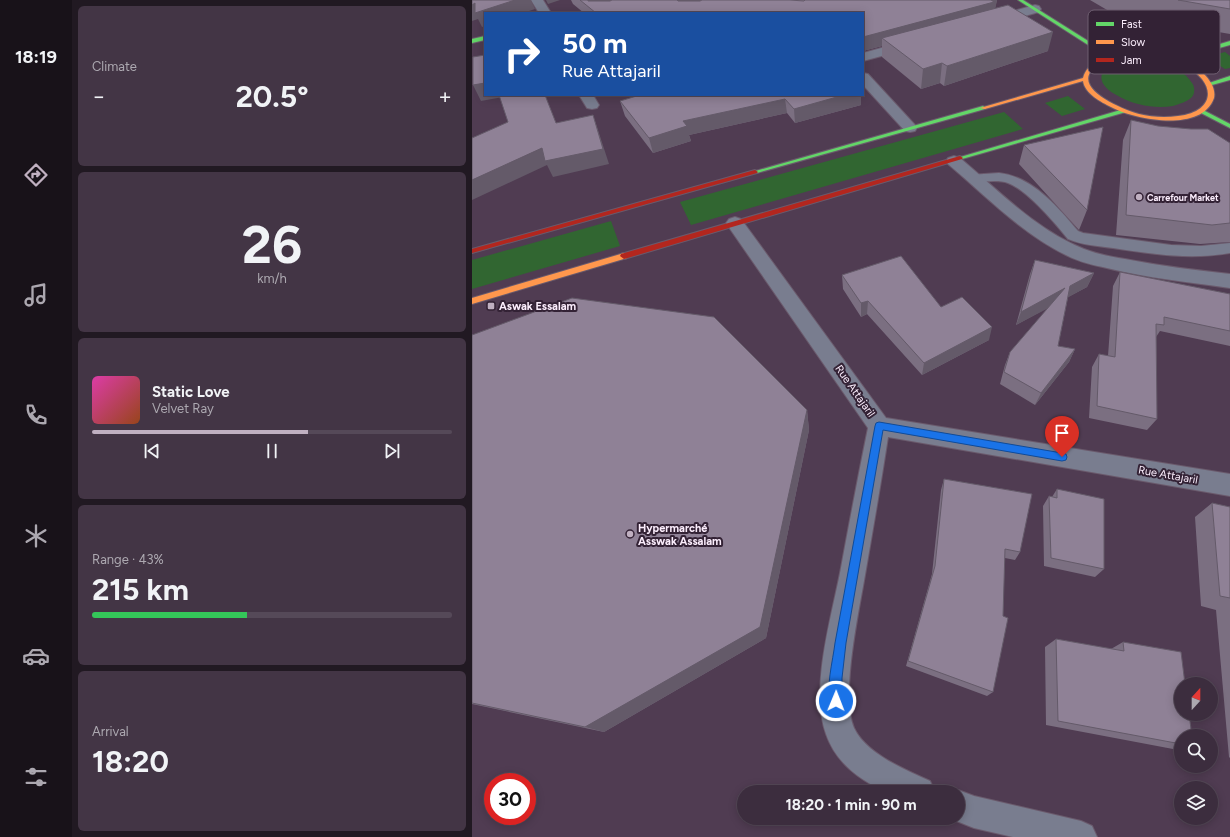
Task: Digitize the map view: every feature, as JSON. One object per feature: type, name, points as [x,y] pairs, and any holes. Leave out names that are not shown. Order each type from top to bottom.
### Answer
[{"type":"main road","points":[[1020,0],[1088,43]]},
{"type":"main road","points":[[472,41],[484,38]]},
{"type":"main road","points":[[1220,46],[1230,43]]},
{"type":"main road","points":[[1088,69],[1086,71],[1085,79],[1088,88],[1096,96],[1108,104],[1124,111],[1167,119],[1188,117],[1203,112],[1212,103],[1216,94],[1212,84],[1201,74]]},
{"type":"main road","points":[[1212,84],[1230,78]]},
{"type":"main road","points":[[472,251],[1085,79]]},
{"type":"main road","points":[[472,301],[735,223],[1124,111]]},
{"type":"main road","points":[[1203,112],[1230,126]]},
{"type":"street","points":[[537,0],[544,12]]},
{"type":"street","points":[[982,24],[1034,9]]},
{"type":"street","points":[[864,57],[923,40]]},
{"type":"street","points":[[864,78],[910,128]]},
{"type":"street","points":[[954,160],[1022,219],[1052,240],[1073,252],[1095,259],[1144,270],[1230,281]]},
{"type":"street","name":"Rue Attajaril","points":[[735,223],[879,426],[1230,485]]},
{"type":"street","points":[[879,426],[840,643],[836,678],[836,712],[842,734],[847,745],[862,760],[904,785]]},
{"type":"street","points":[[965,808],[1081,837]]},
{"type":"lane","points":[[974,178],[1001,178],[1014,180],[1024,186],[1073,235],[1081,238],[1132,246],[1192,252],[1216,251],[1230,248]]},
{"type":"green space","points":[[1225,52],[1230,56],[1230,68],[1225,69],[1220,66],[1220,53]]},
{"type":"green space","points":[[1102,74],[1184,74],[1193,85],[1194,90],[1192,97],[1180,104],[1166,107],[1152,107],[1120,97],[1110,91],[1104,85]]},
{"type":"green space","points":[[1068,96],[1085,109],[1062,116],[1045,103]]},
{"type":"green space","points":[[1004,112],[1023,129],[691,225],[680,202]]},
{"type":"green space","points":[[611,221],[620,246],[472,289],[472,260]]},
{"type":"building","points":[[472,0],[515,0],[475,13],[475,3],[472,5]]},
{"type":"building","points":[[580,0],[991,0],[994,2],[864,37],[864,12],[595,12]]},
{"type":"building","points":[[1178,0],[1230,0],[1230,9]]},
{"type":"building","points":[[1008,5],[1053,32],[947,66],[942,63],[923,69],[882,38]]},
{"type":"building","points":[[484,55],[484,83],[473,85],[473,57]]},
{"type":"building","points":[[499,96],[545,96],[556,123],[593,115],[603,149],[545,161],[542,148],[472,180],[472,138],[508,122]]},
{"type":"building","points":[[637,96],[840,96],[794,109],[785,99],[683,121],[687,126],[649,138],[620,101]]},
{"type":"building","points":[[1131,120],[1158,126],[1208,129],[1230,143],[1230,223],[1212,225],[1126,215]]},
{"type":"building","points":[[1103,127],[1087,210],[1024,145]]},
{"type":"building","points":[[901,256],[941,307],[962,297],[992,327],[924,363],[868,301],[861,303],[842,275]]},
{"type":"building","points":[[1035,260],[1094,273],[1070,286],[1058,346],[1075,349],[1041,393],[1004,372],[1010,352],[1065,288],[1021,312]]},
{"type":"building","points":[[1120,272],[1230,294],[1230,331],[1164,317],[1164,325],[1156,324],[1157,419],[1097,406],[1099,354],[1115,357]]},
{"type":"building","name":"Hypermarché Asswak Assalam","points":[[572,298],[714,317],[807,410],[760,627],[585,727],[472,703],[472,335]]},
{"type":"building","points":[[944,479],[1032,494],[1020,552],[1005,549],[1003,616],[1008,618],[993,692],[908,661],[935,566]]},
{"type":"building","points":[[1057,489],[1104,499],[1104,569],[1051,558],[1049,496],[1057,498]]},
{"type":"building","points":[[1212,503],[1230,507],[1230,598],[1220,596]]},
{"type":"building","points":[[1056,639],[1124,651],[1123,642],[1181,652],[1184,677],[1174,677],[1174,721],[1190,721],[1191,729],[1174,729],[1174,743],[1058,721]]},
{"type":"traffic: fast","points":[[1020,0],[1088,43]]},
{"type":"traffic: fast","points":[[472,41],[484,38]]},
{"type":"traffic: fast","points":[[1220,46],[1230,43]]},
{"type":"traffic: fast","points":[[1212,83],[1230,78]]},
{"type":"traffic: fast","points":[[755,172],[983,108]]},
{"type":"traffic: fast","points":[[960,158],[1124,111]]},
{"type":"traffic: fast","points":[[1203,112],[1230,126]]},
{"type":"traffic: slow","points":[[1088,72],[1086,77],[1087,85],[1092,93],[1102,100],[1130,113],[1150,118],[1163,119],[1182,118],[1202,110],[1208,104],[1211,96],[1211,88],[1206,79],[1200,74]]},
{"type":"traffic: slow","points":[[983,108],[1085,79]]},
{"type":"traffic: slow","points":[[472,301],[624,256]]},
{"type":"traffic: jam","points":[[624,256],[960,158]]},
{"type":"traffic: jam","points":[[472,251],[755,172]]},
{"type":"place","name":"Carrefour Market","points":[[1139,197]]},
{"type":"place","name":"Aswak Essalam","points":[[491,306]]},
{"type":"place","name":"Hypermarché Asswak Assalam","points":[[630,534]]},
{"type":"route","points":[[836,701],[836,678],[840,643],[879,426],[1062,457]]}]
